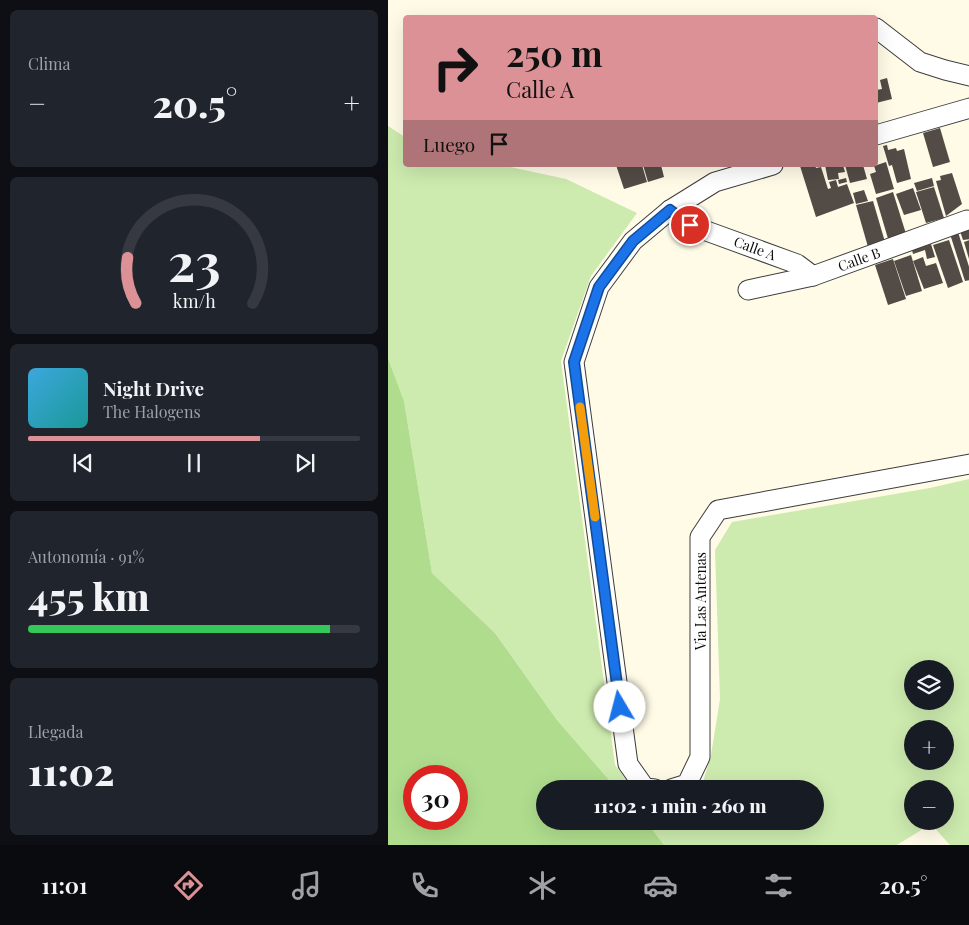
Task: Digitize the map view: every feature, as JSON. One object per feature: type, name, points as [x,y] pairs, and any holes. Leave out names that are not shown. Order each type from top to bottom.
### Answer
[{"type":"street","points":[[878,30],[920,62],[970,76]]},
{"type":"street","points":[[878,134],[970,108]]},
{"type":"street","points":[[639,780],[628,764],[574,362],[599,287],[633,241],[670,210],[715,182],[766,167]]},
{"type":"street","name":"Calle A","points":[[670,210],[690,225],[797,264],[813,276]]},
{"type":"street","name":"Calle B","points":[[748,290],[813,276],[967,220]]},
{"type":"street","name":"Via Las Antenas","points":[[689,780],[700,756],[700,537],[718,510],[970,464]]},
{"type":"green space","points":[[388,126],[403,136],[403,167],[510,167],[566,179],[637,213],[591,276],[561,361],[615,765],[627,780],[609,780],[557,720],[495,633],[432,573],[404,401],[388,358]]},
{"type":"green space","points":[[388,358],[404,401],[432,573],[495,633],[557,720],[609,780],[536,780],[536,830],[653,830],[664,845],[388,845]]},
{"type":"green space","points":[[969,479],[969,845],[950,845],[936,830],[954,830],[954,780],[904,780],[904,830],[921,830],[897,845],[664,845],[653,830],[824,830],[824,780],[704,780],[711,755],[720,699],[715,550],[732,522],[930,488]]},
{"type":"building","points":[[887,78],[892,99],[878,102],[878,90],[882,89],[880,80]]},
{"type":"building","points":[[940,128],[950,162],[933,167],[923,133]]},
{"type":"building","points":[[887,145],[888,150],[896,148],[897,151],[904,149],[911,179],[897,183],[892,165],[889,166],[883,146]]},
{"type":"building","points":[[886,162],[894,189],[876,194],[870,174],[876,172],[874,167],[878,167],[878,165]]},
{"type":"building","points":[[617,167],[643,167],[647,182],[624,189]]},
{"type":"building","points":[[644,167],[662,167],[664,177],[648,182]]},
{"type":"building","points":[[800,167],[821,167],[828,189],[831,188],[829,182],[836,180],[838,187],[847,184],[854,203],[816,217]]},
{"type":"building","points":[[825,167],[844,167],[845,172],[838,173],[839,179],[828,180]]},
{"type":"building","points":[[846,167],[864,167],[867,179],[850,183]]},
{"type":"building","points":[[952,173],[962,204],[946,216],[936,181],[941,180],[940,176]]},
{"type":"building","points":[[846,178],[847,182],[839,184],[838,180]]},
{"type":"building","points":[[932,178],[934,186],[917,191],[914,183]]},
{"type":"building","points":[[934,187],[944,218],[926,223],[916,192]]},
{"type":"building","points":[[913,188],[921,210],[904,215],[896,194]]},
{"type":"building","points":[[864,190],[868,201],[856,204],[853,193]]},
{"type":"building","points":[[893,192],[907,237],[889,242],[876,198]]},
{"type":"building","points":[[873,201],[885,242],[868,247],[856,205]]},
{"type":"building","points":[[970,228],[970,239],[963,240],[960,231]]},
{"type":"building","points":[[958,232],[970,270],[970,280],[965,281],[950,234]]},
{"type":"building","points":[[949,240],[963,282],[948,288],[933,245]]},
{"type":"building","points":[[970,240],[970,259],[969,259],[964,242]]},
{"type":"building","points":[[931,244],[935,257],[927,259],[925,250],[913,254],[912,250]]},
{"type":"building","points":[[911,255],[922,291],[906,296],[894,261]]},
{"type":"building","points":[[923,257],[926,266],[936,263],[943,283],[924,289],[913,261]]},
{"type":"building","points":[[893,259],[906,299],[888,305],[875,265]]},
{"type":"slow traffic","points":[[580,407],[595,517]]},
{"type":"route","points":[[620,707],[574,362],[599,287],[633,241],[670,210],[690,225]]}]
